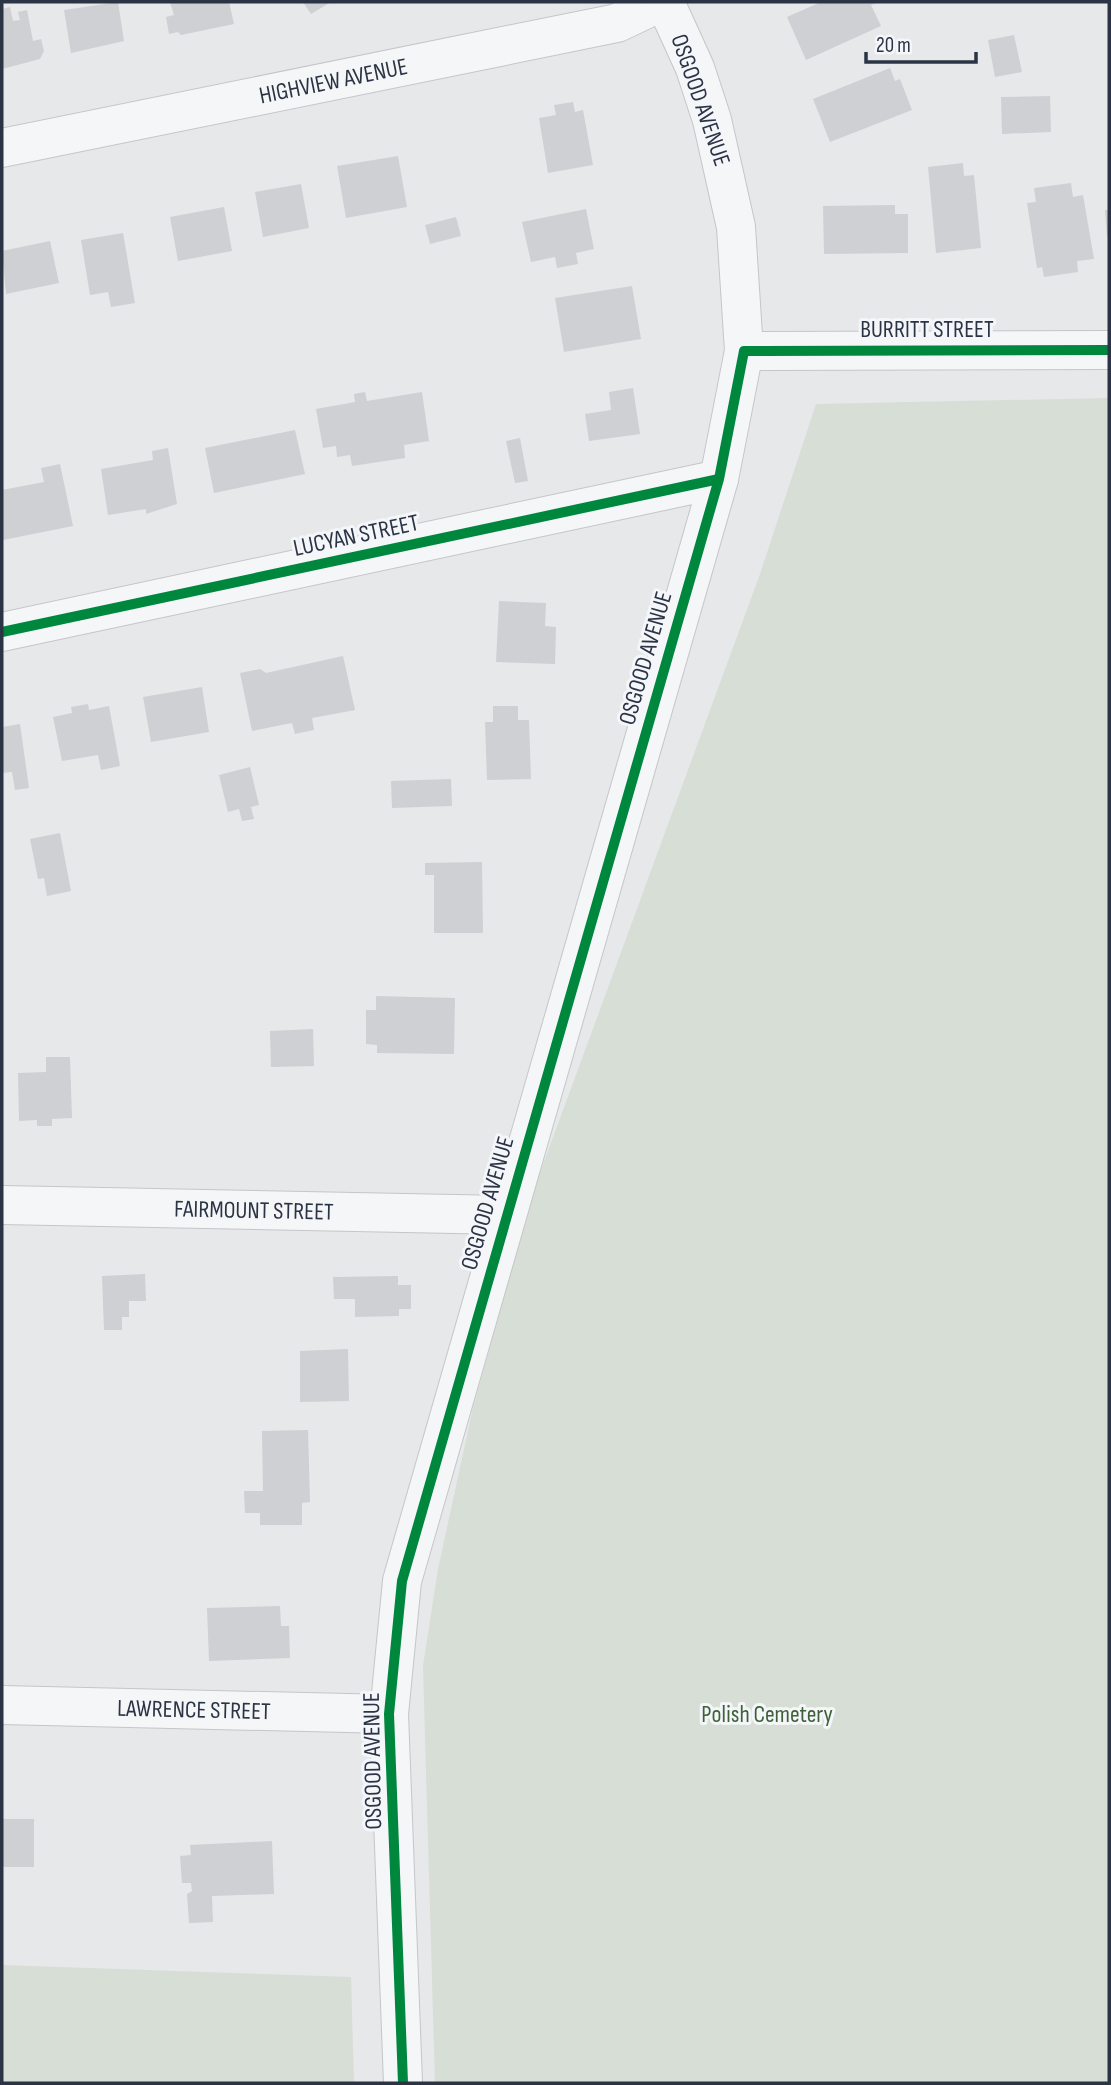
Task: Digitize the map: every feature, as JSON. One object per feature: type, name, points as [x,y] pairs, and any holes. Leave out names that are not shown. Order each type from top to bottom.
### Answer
[{"type":"street","name":"HIGHVIEW AVENUE","points":[[2,148],[617,23],[663,2]]},
{"type":"street","name":"OSGOOD AVENUE","points":[[403,2083],[389,1714],[402,1581],[505,1215],[719,479],[744,351],[736,227],[725,169],[695,68],[663,2]]},
{"type":"street","name":"BURRITT STREET","points":[[744,351],[1109,350]]},
{"type":"street","name":"LUCYAN STREET","points":[[2,632],[719,479]]},
{"type":"street","name":"FAIRMOUNT STREET","points":[[2,1205],[505,1215]]},
{"type":"street","name":"LAWRENCE STREET","points":[[2,1705],[389,1714]]},
{"type":"green space","name":"Polish Cemetery","points":[[1109,398],[1109,2083],[435,2083],[423,1666],[438,1569],[473,1408],[537,1181],[760,574],[816,404]]},
{"type":"green space","points":[[2,1965],[351,1977],[354,2083],[2,2083]]},
{"type":"building","points":[[118,2],[124,41],[71,53],[64,10]]},
{"type":"building","points":[[170,2],[229,2],[234,24],[181,35],[178,32],[169,34],[166,17],[174,15]]},
{"type":"building","points":[[303,2],[331,2],[311,14]]},
{"type":"building","points":[[821,2],[878,2],[871,5],[881,26],[806,60],[787,17]]},
{"type":"building","points":[[10,7],[13,21],[20,20],[18,12],[27,10],[33,41],[41,39],[44,51],[40,59],[2,69],[2,9]]},
{"type":"building","points":[[1014,35],[1022,72],[995,77],[988,40]]},
{"type":"building","points":[[890,68],[895,81],[900,79],[912,110],[830,142],[813,99]]},
{"type":"building","points":[[1050,96],[1051,132],[1002,134],[1001,97]]},
{"type":"building","points":[[573,102],[575,112],[583,110],[593,165],[548,173],[539,118],[556,115],[554,105]]},
{"type":"building","points":[[398,156],[407,207],[346,218],[337,166]]},
{"type":"building","points":[[963,163],[964,176],[974,175],[981,248],[936,253],[928,167]]},
{"type":"building","points":[[1071,183],[1073,197],[1083,195],[1094,259],[1077,261],[1078,272],[1044,277],[1042,267],[1037,268],[1027,203],[1036,202],[1034,188]]},
{"type":"building","points":[[301,184],[309,228],[263,237],[255,192]]},
{"type":"building","points":[[895,205],[895,214],[908,214],[908,253],[824,254],[823,206]]},
{"type":"building","points":[[224,207],[232,251],[178,261],[170,217]]},
{"type":"building","points":[[586,209],[594,249],[576,253],[578,264],[557,268],[555,257],[531,262],[522,222]]},
{"type":"building","points":[[1105,210],[1109,210],[1109,236],[1107,236]]},
{"type":"building","points":[[456,217],[461,236],[430,244],[425,225]]},
{"type":"building","points":[[123,233],[135,303],[111,307],[108,292],[90,295],[81,240]]},
{"type":"building","points":[[50,241],[59,283],[6,294],[2,251]]},
{"type":"building","points":[[632,286],[641,339],[564,352],[555,298]]},
{"type":"building","points":[[633,388],[640,434],[589,441],[585,414],[611,410],[609,392]]},
{"type":"building","points":[[365,392],[367,401],[422,392],[429,441],[404,445],[405,458],[352,466],[350,455],[337,457],[336,446],[323,448],[316,409],[355,402],[354,394]]},
{"type":"building","points":[[295,430],[305,474],[214,493],[205,448]]},
{"type":"building","points":[[520,438],[528,481],[515,483],[506,441]]},
{"type":"building","points":[[168,448],[177,504],[146,514],[146,509],[108,515],[101,469],[153,460],[152,451]]},
{"type":"building","points":[[60,464],[73,526],[3,540],[2,490],[44,482],[41,468]]},
{"type":"building","points":[[499,601],[546,603],[545,626],[556,627],[555,664],[496,662]]},
{"type":"building","points":[[343,656],[355,710],[312,718],[314,730],[295,734],[292,723],[252,731],[240,673],[260,669],[266,673]]},
{"type":"building","points":[[202,687],[209,732],[151,742],[143,697]]},
{"type":"building","points":[[88,704],[89,710],[109,706],[120,766],[101,770],[98,755],[62,761],[53,717],[72,713],[71,707]]},
{"type":"building","points":[[493,706],[518,706],[518,720],[529,720],[531,779],[487,780],[485,722],[493,722]]},
{"type":"building","points":[[20,724],[29,788],[15,790],[12,772],[2,773],[2,727]]},
{"type":"building","points":[[250,767],[259,805],[251,807],[254,819],[242,821],[239,809],[228,812],[219,775]]},
{"type":"building","points":[[451,779],[452,806],[392,808],[391,781]]},
{"type":"building","points":[[60,833],[71,891],[47,896],[44,878],[38,879],[30,839]]},
{"type":"building","points":[[482,862],[483,933],[434,933],[434,875],[425,875],[425,863]]},
{"type":"building","points":[[376,996],[455,998],[454,1054],[377,1053],[377,1045],[366,1044],[366,1010],[376,1010]]},
{"type":"building","points":[[313,1029],[314,1066],[271,1067],[270,1031]]},
{"type":"building","points":[[46,1057],[70,1057],[72,1118],[52,1119],[52,1126],[37,1126],[37,1120],[19,1121],[18,1073],[46,1072]]},
{"type":"building","points":[[145,1274],[146,1301],[129,1301],[129,1317],[122,1317],[122,1330],[104,1330],[102,1276]]},
{"type":"building","points":[[398,1276],[398,1285],[411,1285],[411,1309],[399,1309],[399,1316],[355,1317],[355,1299],[334,1299],[333,1277]]},
{"type":"building","points":[[348,1349],[349,1401],[300,1402],[300,1351]]},
{"type":"building","points":[[308,1430],[310,1502],[302,1503],[302,1525],[260,1525],[260,1513],[245,1513],[244,1491],[263,1491],[262,1431]]},
{"type":"building","points":[[280,1606],[281,1626],[289,1626],[290,1658],[209,1661],[207,1608]]},
{"type":"building","points":[[2,1819],[34,1819],[34,1867],[2,1867]]},
{"type":"building","points":[[272,1841],[274,1894],[212,1896],[213,1922],[189,1923],[187,1894],[192,1891],[191,1883],[182,1883],[180,1856],[191,1855],[190,1845]]},
{"type":"cycle path","points":[[403,2083],[389,1714],[402,1581],[719,479],[744,351],[1109,350]]},
{"type":"cycle path","points":[[2,632],[719,479]]}]
